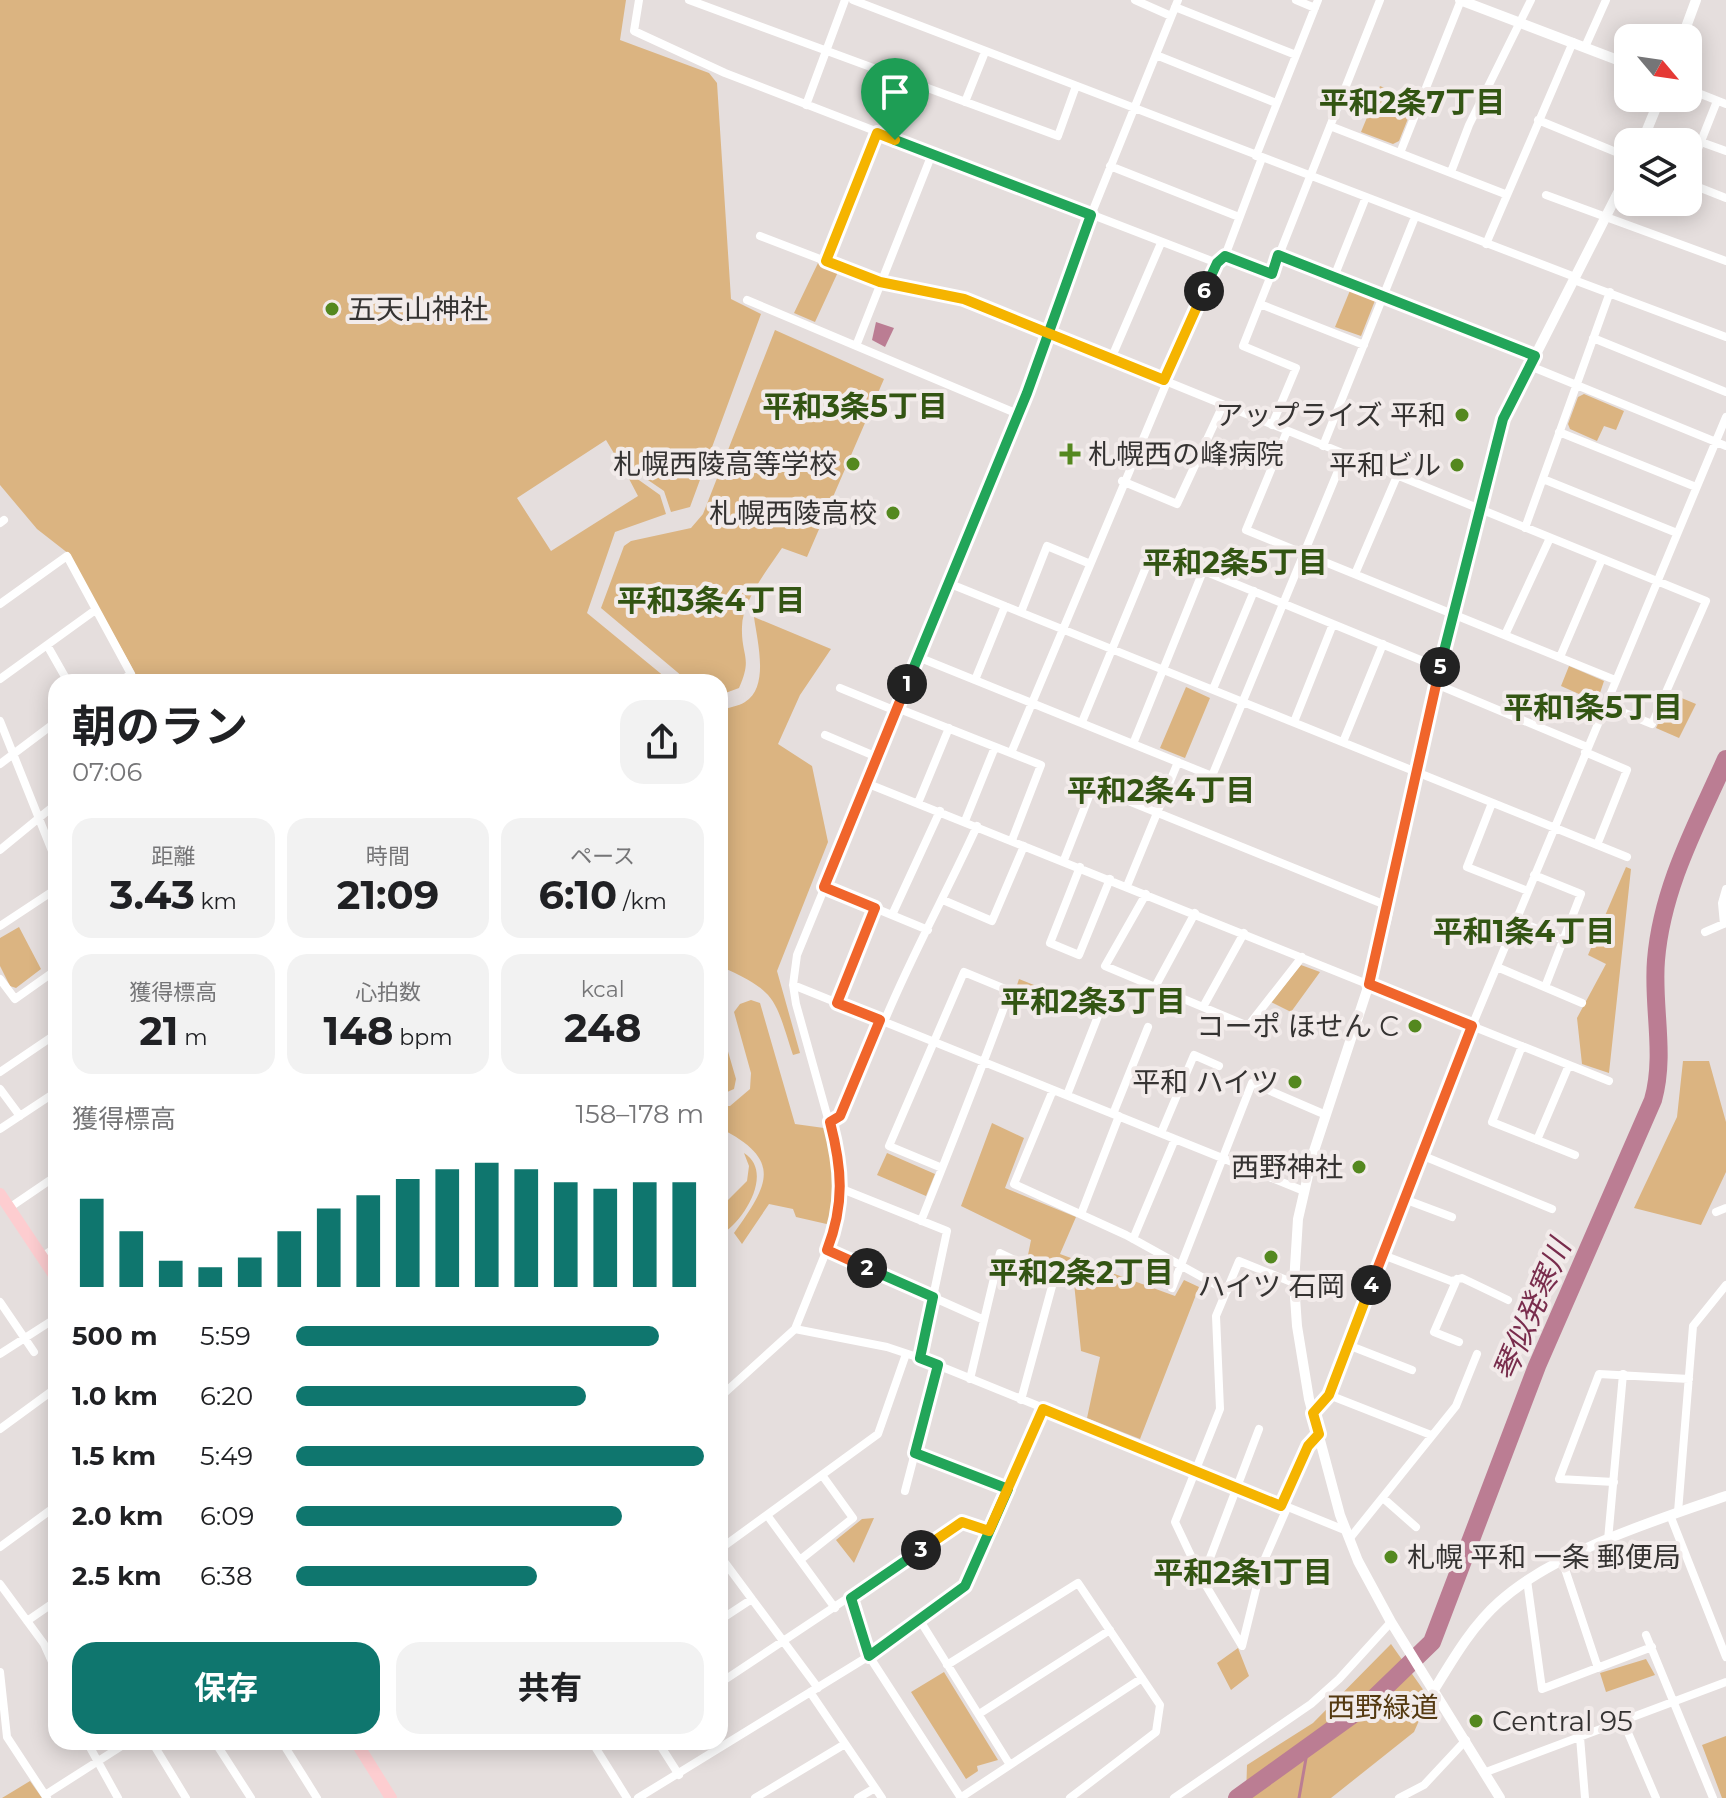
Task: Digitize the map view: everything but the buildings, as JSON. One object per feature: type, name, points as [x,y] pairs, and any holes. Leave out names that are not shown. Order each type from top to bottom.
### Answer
[{"type":"main road","points":[[0,1194],[7,1213],[48,1266]]},
{"type":"main road","points":[[361,1750],[391,1798]]},
{"type":"street","points":[[639,0],[634,31],[806,105],[1217,263]]},
{"type":"street","points":[[689,0],[1058,136],[1076,86]]},
{"type":"street","points":[[806,105],[845,0]]},
{"type":"street","points":[[853,0],[1726,337]]},
{"type":"street","points":[[1135,0],[1175,8],[1296,55]]},
{"type":"street","points":[[1011,753],[1164,380],[1217,263],[1225,256],[1276,103],[1316,4],[1296,0]]},
{"type":"street","points":[[1272,425],[1296,368],[1243,346],[1380,0]]},
{"type":"street","points":[[1400,153],[1460,0],[1614,58]]},
{"type":"street","points":[[1451,172],[1469,125],[1531,0]]},
{"type":"street","points":[[1585,47],[1606,0]]},
{"type":"street","points":[[1687,24],[1696,0]]},
{"type":"street","points":[[728,1390],[795,1329],[838,1222],[842,1189],[830,1122],[793,985],[797,955],[1018,414],[1091,215],[1175,8]]},
{"type":"street","points":[[1486,244],[1573,42]]},
{"type":"street","points":[[965,102],[985,52]]},
{"type":"street","points":[[1156,55],[1276,103]]},
{"type":"street","points":[[895,140],[915,85]]},
{"type":"street","points":[[1702,93],[1723,100],[1702,140]]},
{"type":"street","points":[[1538,120],[1614,151]]},
{"type":"street","points":[[1330,126],[1505,194]]},
{"type":"street","points":[[826,261],[877,133]]},
{"type":"street","points":[[1702,142],[1726,151]]},
{"type":"street","points":[[856,346],[932,154]]},
{"type":"street","points":[[1110,166],[1239,217]]},
{"type":"street","points":[[1702,189],[1726,198]]},
{"type":"street","points":[[1546,195],[1726,261]]},
{"type":"street","points":[[1334,277],[1366,197]]},
{"type":"street","points":[[1500,1798],[1391,1622],[1348,1535],[1313,1413],[1297,1326],[1294,1283],[1298,1219],[1326,1115],[1369,984],[1436,684],[1503,419],[1614,203]]},
{"type":"street","points":[[1323,446],[1415,217]]},
{"type":"street","points":[[760,236],[880,282],[964,299],[1706,601],[1652,724],[1605,705]]},
{"type":"street","points":[[1111,359],[1161,243]]},
{"type":"street","points":[[1278,255],[1384,296],[1533,361],[1576,385],[1726,446]]},
{"type":"street","points":[[1225,256],[1272,274]]},
{"type":"street","points":[[1525,528],[1610,292]]},
{"type":"street","points":[[747,300],[1018,414]]},
{"type":"street","points":[[1260,304],[1364,345]]},
{"type":"street","points":[[1593,338],[1726,392]]},
{"type":"street","points":[[1122,481],[1177,504],[1223,405]]},
{"type":"street","points":[[1313,1413],[1329,1395],[1472,1026],[1726,417]]},
{"type":"street","points":[[1287,431],[1246,530],[1615,680]]},
{"type":"street","points":[[1559,432],[1696,487]]},
{"type":"street","points":[[918,657],[1212,776],[1345,454]]},
{"type":"street","points":[[1355,574],[1397,476]]},
{"type":"street","points":[[1543,479],[1677,533]]},
{"type":"street","points":[[1505,635],[1550,538]]},
{"type":"street","points":[[1021,612],[1047,546],[1088,563]]},
{"type":"street","points":[[1082,722],[1153,550],[1440,668]]},
{"type":"street","points":[[0,604],[67,556],[94,611],[131,674]]},
{"type":"street","points":[[1560,657],[1602,559]]},
{"type":"street","points":[[1133,744],[1203,571]]},
{"type":"street","points":[[948,583],[1627,857]]},
{"type":"street","points":[[1213,689],[1254,591]]},
{"type":"street","points":[[975,680],[1005,606]]},
{"type":"street","points":[[0,679],[94,611]]},
{"type":"street","points":[[1294,722],[1333,624]]},
{"type":"street","points":[[1343,742],[1383,644]]},
{"type":"street","points":[[47,645],[63,674]]},
{"type":"street","points":[[1436,684],[1627,770],[1597,845]]},
{"type":"street","points":[[840,688],[1041,765],[1012,840]]},
{"type":"street","points":[[0,721],[48,841]]},
{"type":"street","points":[[0,764],[48,728]]},
{"type":"street","points":[[918,803],[949,728]]},
{"type":"street","points":[[825,735],[877,757]]},
{"type":"street","points":[[965,821],[995,747]]},
{"type":"street","points":[[1127,886],[1178,762]]},
{"type":"street","points":[[866,783],[1609,1081]]},
{"type":"street","points":[[1064,860],[1088,785],[1388,906]]},
{"type":"street","points":[[1492,803],[1467,867],[1528,891]]},
{"type":"street","points":[[0,850],[48,810]]},
{"type":"street","points":[[892,915],[940,811]]},
{"type":"street","points":[[830,1122],[840,1116],[914,949],[928,930],[977,826]]},
{"type":"street","points":[[943,900],[992,921],[1024,846]]},
{"type":"street","points":[[1080,867],[1050,943],[1079,955],[1110,879]]},
{"type":"street","points":[[1534,875],[1581,894],[1545,987]]},
{"type":"street","points":[[824,887],[928,930]]},
{"type":"street","points":[[1705,932],[1725,923],[1722,903],[1726,889]]},
{"type":"street","points":[[0,926],[48,894]]},
{"type":"street","points":[[1146,894],[1105,966],[1248,1026],[1302,957]]},
{"type":"street","points":[[837,1003],[875,908]]},
{"type":"street","points":[[1155,987],[1195,913]]},
{"type":"street","points":[[1516,920],[1563,940]]},
{"type":"street","points":[[1203,1007],[1244,933]]},
{"type":"street","points":[[1497,967],[1582,1003]]},
{"type":"street","points":[[921,1221],[984,1064],[1010,991],[964,972],[889,1146],[942,1168]]},
{"type":"street","points":[[0,979],[15,999],[48,976]]},
{"type":"street","points":[[793,985],[1304,1191]]},
{"type":"street","points":[[1067,1095],[1100,1011]]},
{"type":"street","points":[[1081,1214],[1148,1027]]},
{"type":"street","points":[[0,1072],[48,1039]]},
{"type":"street","points":[[1522,1046],[1492,1122],[1575,1155]]},
{"type":"street","points":[[1161,1133],[1194,1055],[1219,1066]]},
{"type":"street","points":[[1537,1140],[1569,1065]]},
{"type":"street","points":[[1172,1288],[1252,1083],[1326,1115]]},
{"type":"street","points":[[0,1089],[20,1116]]},
{"type":"street","points":[[1053,1090],[1014,1184],[1133,1239],[1227,1291]]},
{"type":"street","points":[[0,1129],[48,1097]]},
{"type":"street","points":[[1133,1239],[1175,1139]]},
{"type":"street","points":[[1421,1155],[1552,1209]]},
{"type":"street","points":[[7,1213],[48,1182]]},
{"type":"street","points":[[842,1189],[947,1231],[920,1358]]},
{"type":"street","points":[[1404,1199],[1452,1217]]},
{"type":"street","points":[[1716,1212],[1726,1208]]},
{"type":"street","points":[[827,1250],[984,1320]]},
{"type":"street","points":[[42,1257],[48,1253]]},
{"type":"street","points":[[970,1379],[1000,1253],[1054,1279],[1021,1400]]},
{"type":"street","points":[[1383,1255],[1462,1278],[1508,1300]]},
{"type":"street","points":[[1294,1283],[1239,1261],[1216,1316],[1220,1409],[1175,1522],[1202,1579],[1242,1646],[1262,1565],[1308,1446],[1319,1434]]},
{"type":"street","points":[[1457,1279],[1434,1332],[1459,1342]]},
{"type":"street","points":[[1726,1285],[1693,1326],[1674,1514],[1726,1657]]},
{"type":"street","points":[[0,1302],[34,1352]]},
{"type":"street","points":[[0,1354],[48,1323]]},
{"type":"street","points":[[795,1329],[920,1358],[1348,1535]]},
{"type":"street","points":[[1348,1345],[1412,1370]]},
{"type":"street","points":[[728,1543],[878,1434],[906,1354]]},
{"type":"street","points":[[1348,1535],[1383,1498],[1456,1406],[1477,1354]]},
{"type":"street","points":[[905,1491],[938,1365]]},
{"type":"street","points":[[1614,1482],[1559,1479],[1599,1374],[1689,1379]]},
{"type":"street","points":[[1608,1540],[1623,1374]]},
{"type":"street","points":[[0,1429],[48,1394]]},
{"type":"street","points":[[1329,1395],[1431,1435]]},
{"type":"street","points":[[728,1744],[869,1656],[965,1586],[1043,1409]]},
{"type":"street","points":[[1202,1579],[1239,1489],[1259,1429]]},
{"type":"street","points":[[915,1453],[1008,1489]]},
{"type":"street","points":[[800,1560],[853,1518],[822,1475]]},
{"type":"street","points":[[1434,1690],[1484,1617],[1527,1580],[1608,1540],[1726,1496]]},
{"type":"street","points":[[1383,1498],[1416,1527]]},
{"type":"street","points":[[0,1547],[48,1512]]},
{"type":"street","points":[[767,1515],[835,1608]]},
{"type":"street","points":[[728,1678],[785,1643],[962,1522],[989,1531]]},
{"type":"street","points":[[1563,1563],[1598,1668]]},
{"type":"street","points":[[728,1567],[785,1643],[845,1744],[882,1798]]},
{"type":"street","points":[[1527,1580],[1542,1689],[1652,1647]]},
{"type":"street","points":[[947,1665],[1078,1583],[1160,1705],[1156,1732],[1070,1798]]},
{"type":"street","points":[[0,1584],[48,1651]]},
{"type":"street","points":[[851,1598],[869,1656],[960,1798],[1142,1678]]},
{"type":"street","points":[[728,1615],[752,1599]]},
{"type":"street","points":[[27,1621],[48,1607]]},
{"type":"street","points":[[919,1619],[1010,1765]]},
{"type":"street","points":[[1174,1798],[1311,1704],[1339,1679],[1391,1622]]},
{"type":"street","points":[[979,1714],[1110,1630]]},
{"type":"street","points":[[1646,1635],[1713,1798]]},
{"type":"street","points":[[0,1672],[7,1737],[46,1797],[115,1750]]},
{"type":"street","points":[[1486,1772],[1726,1682]]},
{"type":"street","points":[[1623,1721],[1656,1798]]},
{"type":"street","points":[[1580,1737],[1585,1798]]},
{"type":"street","points":[[1399,1798],[1424,1785],[1466,1740]]},
{"type":"street","points":[[755,1798],[845,1744]]},
{"type":"street","points":[[90,1750],[118,1798]]},
{"type":"street","points":[[157,1750],[186,1798]]},
{"type":"street","points":[[220,1750],[251,1798]]},
{"type":"street","points":[[287,1750],[317,1798]]},
{"type":"street","points":[[597,1750],[627,1798]]},
{"type":"street","points":[[663,1750],[679,1775]]},
{"type":"street","points":[[638,1798],[719,1750]]},
{"type":"street","points":[[858,1798],[875,1788]]},
{"type":"green space","points":[[0,0],[626,0],[620,40],[709,73],[717,83],[731,299],[761,314],[690,507],[671,512],[664,491],[629,467],[624,470],[606,440],[517,498],[551,551],[638,496],[627,475],[629,473],[660,495],[666,514],[615,532],[587,613],[661,674],[136,674],[69,554],[37,529],[0,485]]},
{"type":"green space","points":[[1380,86],[1415,101],[1399,141],[1393,144],[1361,132]]},
{"type":"green space","points":[[818,263],[838,272],[815,322],[794,313]]},
{"type":"green space","points":[[1351,288],[1376,298],[1361,336],[1335,327]]},
{"type":"green space","points":[[775,330],[884,379],[807,557],[782,548],[751,596],[742,627],[746,663],[743,678],[739,688],[728,692],[728,674],[679,674],[601,608],[624,546],[631,541],[691,528],[703,514]]},
{"type":"green space","points":[[1584,394],[1624,411],[1616,430],[1604,426],[1597,441],[1570,429],[1568,424],[1578,397]]},
{"type":"green space","points":[[754,617],[831,649],[800,695],[778,744],[812,766],[828,842],[777,971],[800,1053],[793,1055],[771,998],[753,983],[728,970],[728,708],[745,702],[753,695],[760,675]]},
{"type":"green space","points":[[1569,666],[1604,681],[1597,702],[1561,686]]},
{"type":"green space","points":[[1186,687],[1210,698],[1185,758],[1160,748]]},
{"type":"green space","points":[[1672,694],[1696,704],[1679,738],[1656,728]]},
{"type":"green space","points":[[1626,867],[1631,869],[1609,1073],[1582,1064],[1577,1018],[1606,964],[1588,955]]},
{"type":"green space","points":[[19,927],[41,969],[16,988],[10,986],[0,966],[0,938]]},
{"type":"green space","points":[[1301,965],[1320,972],[1291,1012],[1271,1002]]},
{"type":"green space","points":[[1019,979],[1039,987],[1035,999],[1015,991]]},
{"type":"green space","points":[[751,1000],[760,1003],[795,1124],[824,1128],[834,1188],[831,1225],[796,1217],[793,1209],[769,1204],[742,1244],[734,1233],[762,1187],[764,1174],[754,1151],[728,1133],[728,1106],[750,1089],[751,1073],[734,1012],[740,1004]]},
{"type":"green space","points":[[728,1052],[736,1079],[734,1089],[728,1092]]},
{"type":"green space","points":[[1683,1061],[1709,1061],[1726,1122],[1726,1172],[1701,1225],[1634,1208],[1677,1117]]},
{"type":"green space","points":[[992,1123],[1024,1138],[1005,1188],[1076,1217],[1060,1254],[1175,1296],[1184,1280],[1199,1287],[1140,1439],[1087,1418],[1100,1357],[1081,1351],[1074,1283],[1027,1260],[1031,1240],[961,1206]]},
{"type":"green space","points":[[744,1153],[753,1161],[757,1172],[756,1184],[746,1209],[728,1230],[728,1200],[747,1181],[749,1166]]},
{"type":"green space","points":[[887,1153],[935,1174],[926,1196],[877,1175]]},
{"type":"green space","points":[[874,1518],[854,1563],[836,1540],[862,1519]]},
{"type":"green space","name":"西野緑道","points":[[1391,1644],[1429,1698],[1414,1732],[1331,1798],[1246,1798],[1247,1765],[1313,1723]]},
{"type":"green space","points":[[1238,1648],[1249,1676],[1231,1690],[1217,1663]]},
{"type":"green space","points":[[1646,1659],[1655,1675],[1606,1692],[1600,1673]]},
{"type":"green space","points":[[944,1672],[998,1760],[977,1766],[978,1771],[966,1779],[911,1692]]},
{"type":"green space","points":[[1726,1736],[1726,1798],[1722,1798],[1702,1745]]},
{"type":"green space","points":[[30,1781],[42,1798],[2,1798]]},
{"type":"shaded area","points":[[876,322],[894,328],[885,347],[872,340]]},
{"type":"waterway","name":"琴似発寒川","points":[[1237,1798],[1369,1703],[1432,1642],[1537,1366],[1653,1100],[1659,1048],[1656,960],[1665,907],[1682,856],[1726,759]]},
{"type":"waterway","points":[[1299,1798],[1308,1747]]},
{"type":"place","name":"五天山神社","points":[[332,309]]},
{"type":"place","name":"アップライズ 平和","points":[[1462,415]]},
{"type":"place","name":"札幌西の峰病院","points":[[1070,454]]},
{"type":"place","name":"札幌西陵高等学校","points":[[853,464]]},
{"type":"place","name":"平和ビル","points":[[1457,465]]},
{"type":"place","name":"札幌西陵高校","points":[[893,513]]},
{"type":"place","name":"コーポ ほせん C","points":[[1415,1026]]},
{"type":"place","name":"平和 ハイツ","points":[[1295,1082]]},
{"type":"place","name":"西野神社","points":[[1359,1167]]},
{"type":"place","name":"ハイツ 石岡","points":[[1271,1257]]},
{"type":"place","name":"札幌 平和 一条 郵便局","points":[[1391,1557]]},
{"type":"place","name":"Central 95","points":[[1476,1721]]},
{"type":"district","name":"平和2条7丁目","points":[[1412,102]]},
{"type":"district","name":"平和3条5丁目","points":[[855,406]]},
{"type":"district","name":"平和2条5丁目","points":[[1235,562]]},
{"type":"district","name":"平和3条4丁目","points":[[711,600]]},
{"type":"district","name":"平和1条5丁目","points":[[1593,707]]},
{"type":"district","name":"平和2条4丁目","points":[[1161,790]]},
{"type":"district","name":"平和1条4丁目","points":[[1524,931]]},
{"type":"district","name":"平和2条3丁目","points":[[1093,1001]]},
{"type":"district","name":"平和2条2丁目","points":[[1081,1272]]},
{"type":"district","name":"平和2条1丁目","points":[[1243,1572]]},
{"type":"route","points":[[895,140],[877,133],[826,261],[880,282],[964,299],[1048,334],[1164,380],[1217,263],[1225,256],[1272,274],[1278,255],[1535,356],[1503,419],[1479,509],[1429,712],[1386,921],[1369,984],[1472,1026],[1329,1395],[1313,1413],[1319,1434],[1308,1446],[1281,1506],[1043,1409],[1008,1489],[989,1531],[962,1522],[851,1598],[869,1656],[965,1586],[1008,1489],[915,1453],[938,1365],[920,1358],[933,1297],[827,1250],[838,1222],[842,1189],[839,1158],[830,1122],[840,1116],[880,1020],[837,1003],[875,908],[824,887],[1027,393],[1048,334],[1091,215],[895,140]]}]
